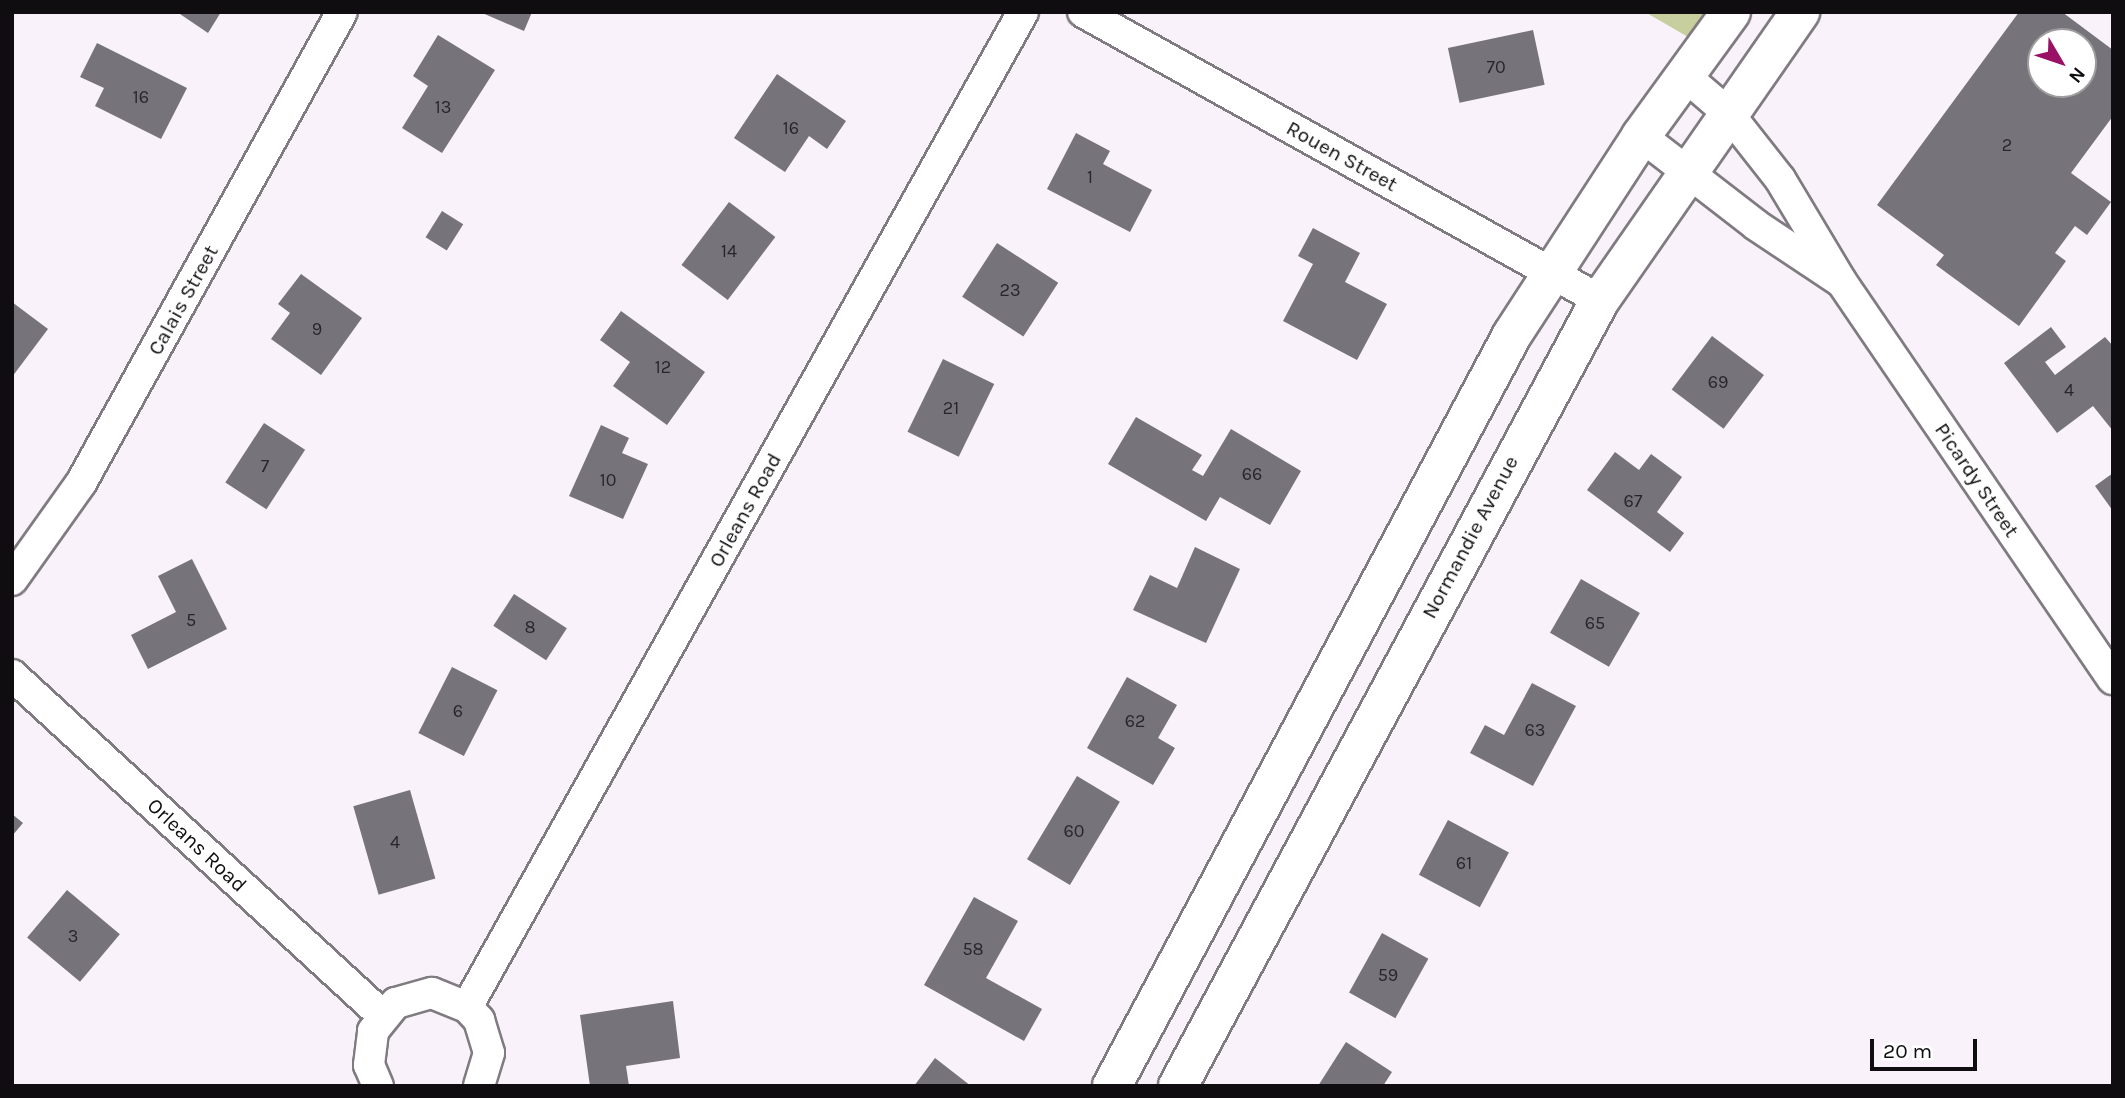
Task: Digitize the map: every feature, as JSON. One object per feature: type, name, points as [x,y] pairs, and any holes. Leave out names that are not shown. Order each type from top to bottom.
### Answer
[{"type":"street","name":"Calais Street","points":[[12,580],[81,483],[342,12]]},
{"type":"street","name":"Orleans Road","points":[[467,1007],[1023,12]]},
{"type":"street","name":"Rouen Street","points":[[1083,12],[1600,300]]},
{"type":"street","points":[[1112,1086],[1550,272],[1641,136],[1731,12]]},
{"type":"street","name":"Normandie Avenue","points":[[1178,1086],[1600,300],[1687,169],[1800,12]]},
{"type":"street","name":"Picardy Street","points":[[1685,76],[1728,113],[1780,179],[1841,281],[2113,679]]},
{"type":"street","name":"Picardy Street","points":[[1641,136],[1756,225],[1841,281]]},
{"type":"street","name":"Orleans Road","points":[[12,675],[382,1016]]},
{"type":"street","points":[[378,1086],[368,1048],[382,1016],[396,1003],[432,993],[467,1007],[486,1036],[486,1071],[479,1086]]},
{"type":"green space","points":[[1645,12],[1714,12],[1695,41]]},
{"type":"building","points":[[177,12],[221,12],[208,33]]},
{"type":"building","points":[[480,12],[532,12],[524,31]]},
{"type":"building","points":[[2019,12],[2062,12],[2083,28],[2027,28],[2027,98],[2097,98],[2097,38],[2113,50],[2113,116],[2071,173],[2111,202],[2087,235],[2075,226],[2055,253],[2066,261],[2019,326],[1936,265],[1944,255],[1877,205]]},
{"type":"building","points":[[1533,30],[1545,85],[1460,103],[1448,48]]},
{"type":"building","points":[[438,35],[495,70],[442,153],[402,128],[428,86],[413,76]]},
{"type":"building","points":[[97,43],[187,88],[161,139],[95,106],[104,88],[80,77]]},
{"type":"building","points":[[777,74],[846,121],[827,149],[809,136],[785,172],[734,138]]},
{"type":"building","points":[[1076,133],[1110,151],[1103,164],[1152,190],[1130,232],[1047,189]]},
{"type":"building","points":[[729,202],[775,237],[728,300],[681,265]]},
{"type":"building","points":[[442,211],[463,224],[447,251],[426,237]]},
{"type":"building","points":[[1313,228],[1360,253],[1345,282],[1387,304],[1357,360],[1283,321],[1313,264],[1298,256]]},
{"type":"building","points":[[997,243],[1058,283],[1023,336],[962,297]]},
{"type":"building","points":[[301,274],[362,318],[321,375],[271,339],[290,313],[278,304]]},
{"type":"building","points":[[12,302],[48,329],[12,377]]},
{"type":"building","points":[[621,311],[705,372],[667,425],[613,386],[630,362],[600,340]]},
{"type":"building","points":[[2051,327],[2066,347],[2045,362],[2055,375],[2105,337],[2113,346],[2113,431],[2093,406],[2057,433],[2004,363]]},
{"type":"building","points":[[1712,336],[1764,375],[1724,429],[1672,390]]},
{"type":"building","points":[[943,359],[994,384],[959,457],[907,432]]},
{"type":"building","points":[[1136,417],[1202,455],[1192,470],[1203,476],[1231,429],[1301,471],[1270,525],[1220,497],[1206,521],[1108,464]]},
{"type":"building","points":[[264,423],[305,450],[266,509],[225,483]]},
{"type":"building","points":[[601,425],[629,438],[622,453],[648,464],[623,519],[569,496]]},
{"type":"building","points":[[1615,452],[1639,470],[1651,454],[1682,477],[1657,512],[1684,533],[1670,552],[1587,490]]},
{"type":"building","points":[[2113,473],[2113,511],[2095,486]]},
{"type":"building","points":[[1195,547],[1240,569],[1206,643],[1133,610],[1150,575],[1177,588]]},
{"type":"building","points":[[192,559],[227,629],[148,669],[131,635],[176,612],[158,576]]},
{"type":"building","points":[[1581,579],[1640,613],[1609,667],[1550,633]]},
{"type":"building","points":[[514,594],[567,628],[546,660],[493,626]]},
{"type":"building","points":[[452,667],[497,690],[464,756],[418,733]]},
{"type":"building","points":[[1127,677],[1177,705],[1158,738],[1175,748],[1153,785],[1087,748]]},
{"type":"building","points":[[1532,683],[1576,706],[1533,786],[1470,753],[1485,725],[1504,735]]},
{"type":"building","points":[[1077,776],[1120,802],[1070,885],[1027,859]]},
{"type":"building","points":[[410,790],[435,878],[379,895],[353,806]]},
{"type":"building","points":[[12,814],[23,823],[12,836]]},
{"type":"building","points":[[1448,820],[1509,852],[1480,907],[1419,875]]},
{"type":"building","points":[[67,890],[120,934],[80,982],[27,937]]},
{"type":"building","points":[[974,897],[1018,921],[986,978],[1042,1009],[1024,1041],[924,985]]},
{"type":"building","points":[[1382,933],[1428,959],[1395,1018],[1349,992]]},
{"type":"building","points":[[673,1001],[680,1058],[626,1066],[629,1086],[590,1086],[580,1015]]},
{"type":"building","points":[[1346,1042],[1392,1072],[1383,1086],[1318,1086]]},
{"type":"building","points":[[935,1058],[971,1086],[914,1086]]}]
